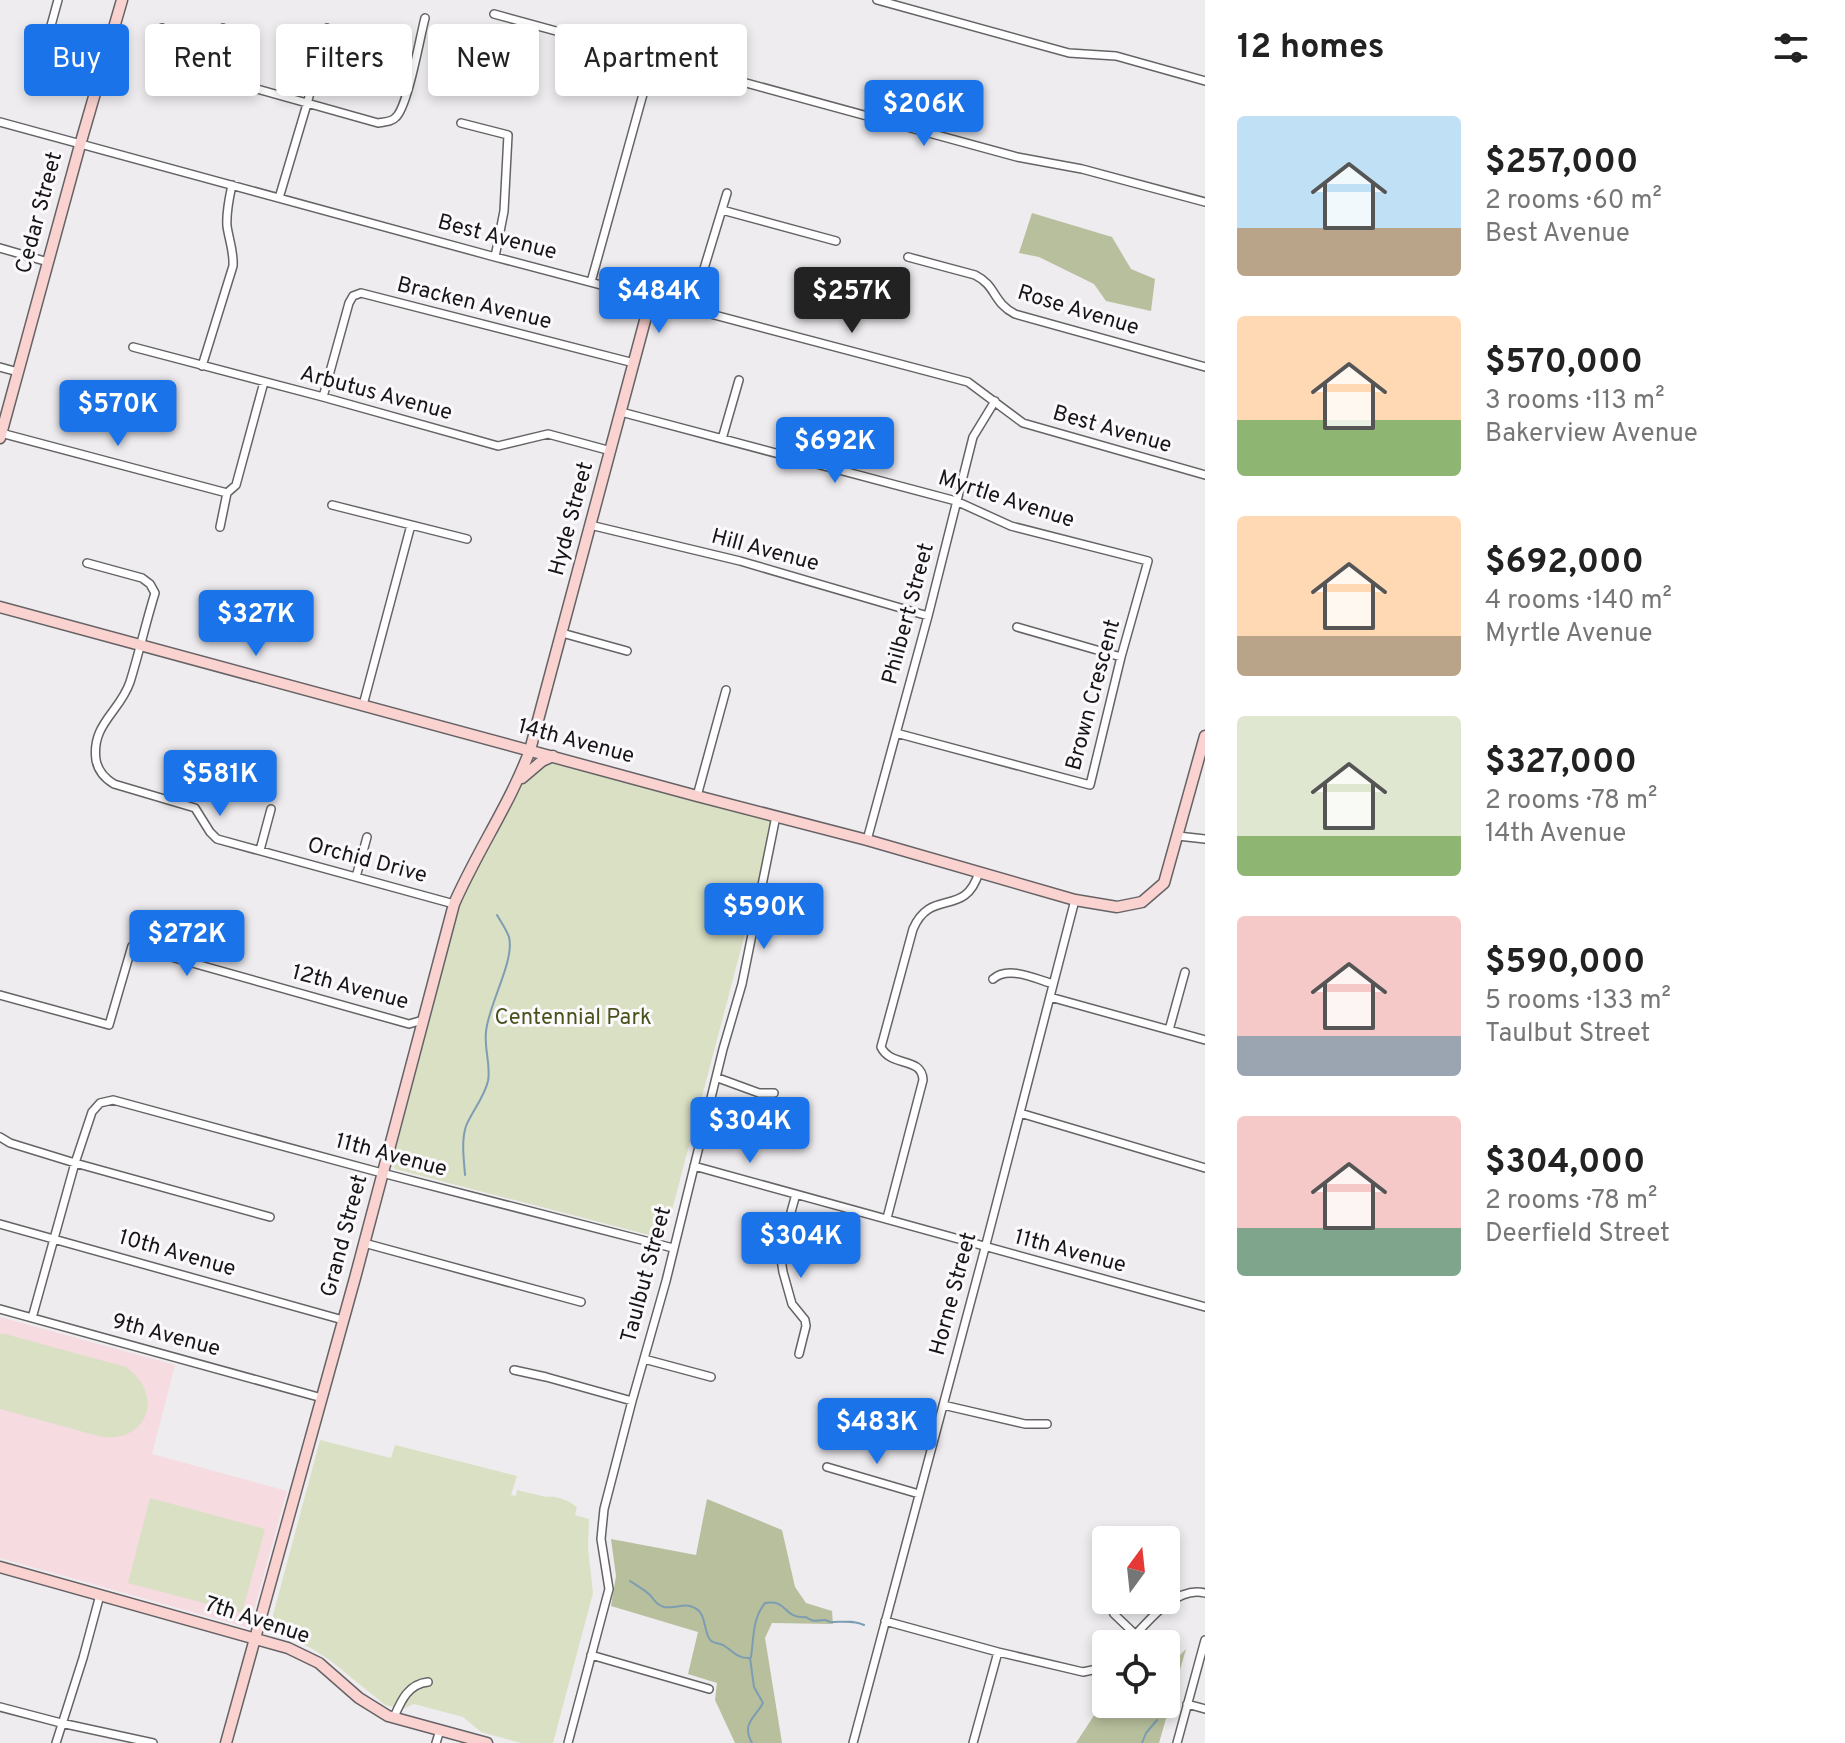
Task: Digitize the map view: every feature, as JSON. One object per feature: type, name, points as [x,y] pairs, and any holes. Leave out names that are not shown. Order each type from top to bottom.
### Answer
[{"type":"street","points":[[51,24],[58,0]]},
{"type":"street","name":"Cedar Street","points":[[1,436],[122,0]]},
{"type":"street","points":[[877,0],[1069,53],[1116,56],[1205,81]]},
{"type":"street","points":[[494,14],[555,31]]},
{"type":"street","points":[[260,90],[378,123],[391,121],[398,117],[404,101],[425,18]]},
{"type":"street","points":[[747,84],[1017,157],[1082,169],[1205,202]]},
{"type":"street","points":[[279,198],[309,96]]},
{"type":"street","points":[[591,282],[642,96]]},
{"type":"street","name":"Best Avenue","points":[[0,122],[968,382],[1023,423],[1205,475]]},
{"type":"street","points":[[461,123],[508,135],[504,211],[495,257]]},
{"type":"street","points":[[202,366],[233,266],[234,255],[227,226],[232,185]]},
{"type":"street","points":[[692,308],[727,193]]},
{"type":"street","points":[[722,210],[836,241]]},
{"type":"street","points":[[0,248],[48,262]]},
{"type":"street","name":"Rose Avenue","points":[[908,257],[985,280],[998,302],[1015,314],[1205,367]]},
{"type":"street","name":"Bracken Avenue","points":[[323,397],[349,303],[353,296],[361,293],[634,363]]},
{"type":"street","name":"Hyde Street","points":[[530,750],[651,298]]},
{"type":"street","name":"Arbutus Avenue","points":[[133,347],[498,446],[548,434],[611,451]]},
{"type":"street","points":[[0,367],[18,372]]},
{"type":"street","points":[[722,439],[739,380]]},
{"type":"street","points":[[220,527],[227,493],[236,485],[264,382]]},
{"type":"street","name":"Philbert Street","points":[[867,840],[973,437],[995,401]]},
{"type":"street","name":"Myrtle Avenue","points":[[621,412],[956,501],[1011,526],[1148,561]]},
{"type":"street","points":[[1,436],[227,493]]},
{"type":"street","points":[[332,505],[467,539]]},
{"type":"street","points":[[363,705],[411,525]]},
{"type":"street","name":"Hill Avenue","points":[[590,525],[740,561],[928,616]]},
{"type":"street","name":"Brown Crescent","points":[[896,733],[1090,785],[1148,561]]},
{"type":"street","name":"Orchid Drive","points":[[87,563],[142,578],[155,593],[126,691],[98,732],[96,754],[100,771],[106,778],[114,784],[192,806],[213,836],[454,904]]},
{"type":"street","name":"14th Avenue","points":[[0,607],[867,840],[1075,900],[1117,907],[1142,902],[1164,883],[1178,836]]},
{"type":"street","points":[[1017,627],[1121,657]]},
{"type":"street","points":[[562,633],[627,651]]},
{"type":"street","points":[[697,796],[726,690]]},
{"type":"street","points":[[1205,736],[1178,836],[1205,839]]},
{"type":"street","name":"Grand Street","points":[[226,1743],[454,904],[519,781],[530,750]]},
{"type":"street","points":[[519,781],[542,761],[553,756]]},
{"type":"street","points":[[260,850],[271,809]]},
{"type":"street","name":"Taulbut Street","points":[[568,1743],[609,1589],[601,1539],[604,1509],[742,984],[776,816]]},
{"type":"street","points":[[356,877],[367,837]]},
{"type":"street","points":[[887,1218],[923,1073],[919,1067],[890,1058],[881,1047],[917,919],[925,910],[961,899],[969,893],[979,872]]},
{"type":"street","name":"Horne Street","points":[[853,1743],[1075,900]]},
{"type":"street","name":"12th Avenue","points":[[0,995],[109,1025],[132,946],[409,1024],[423,1020]]},
{"type":"street","points":[[1169,1030],[1185,972]]},
{"type":"street","points":[[993,979],[1005,973],[1053,984]]},
{"type":"street","points":[[1050,997],[1205,1040]]},
{"type":"street","points":[[718,1078],[759,1093],[774,1093]]},
{"type":"street","name":"11th Avenue","points":[[75,1163],[92,1112],[100,1103],[113,1100],[673,1248]]},
{"type":"street","points":[[1020,1113],[1205,1168]]},
{"type":"street","points":[[0,1137],[75,1163],[270,1217]]},
{"type":"street","points":[[32,1318],[75,1163]]},
{"type":"street","name":"11th Avenue","points":[[694,1166],[1205,1307]]},
{"type":"street","points":[[796,1194],[781,1259],[792,1304],[805,1320],[799,1354]]},
{"type":"street","name":"10th Avenue","points":[[0,1224],[343,1320]]},
{"type":"street","points":[[364,1243],[581,1302]]},
{"type":"street","name":"9th Avenue","points":[[0,1309],[322,1398]]},
{"type":"street","points":[[644,1359],[711,1377]]},
{"type":"street","points":[[514,1370],[632,1401]]},
{"type":"street","points":[[943,1405],[1025,1424],[1047,1424]]},
{"type":"street","points":[[827,1467],[919,1494]]},
{"type":"street","name":"7th Avenue","points":[[0,1567],[288,1648],[312,1659],[373,1708],[394,1717],[487,1743]]},
{"type":"street","points":[[1141,1630],[1175,1597],[1195,1590],[1205,1593]]},
{"type":"street","points":[[56,1743],[100,1595]]},
{"type":"street","points":[[1114,1614],[1131,1630]]},
{"type":"street","points":[[885,1621],[998,1652],[1083,1672],[1092,1670]]},
{"type":"street","points":[[1177,1743],[1205,1640]]},
{"type":"street","points":[[973,1743],[998,1652]]},
{"type":"street","points":[[591,1655],[709,1689]]},
{"type":"street","points":[[394,1717],[408,1691],[418,1683],[428,1682]]},
{"type":"street","points":[[1187,1704],[1205,1709]]},
{"type":"street","points":[[0,1707],[153,1743]]},
{"type":"street","points":[[436,1743],[440,1730]]},
{"type":"shaded area","points":[[0,1317],[175,1365],[152,1454],[287,1491],[249,1628],[0,1558]]},
{"type":"green space","points":[[1032,213],[1112,237],[1131,269],[1155,279],[1151,311],[1106,301],[1094,284],[1039,257],[1019,253]]},
{"type":"green space","name":"Centennial Park","points":[[530,750],[776,816],[667,1229],[661,1234],[649,1235],[395,1169],[391,1162],[421,1029],[454,904]]},
{"type":"green space","points":[[0,1334],[126,1367],[145,1390],[146,1414],[131,1432],[118,1437],[102,1437],[0,1409]]},
{"type":"green space","points":[[320,1440],[391,1458],[395,1445],[517,1476],[511,1495],[516,1496],[517,1490],[563,1499],[577,1508],[575,1515],[589,1519],[588,1548],[593,1593],[553,1743],[521,1743],[481,1732],[463,1717],[414,1704],[405,1708],[385,1705],[311,1648],[269,1630]]},
{"type":"green space","points":[[150,1498],[265,1529],[242,1613],[128,1583]]},
{"type":"green space","points":[[707,1499],[782,1530],[795,1587],[806,1603],[832,1611],[833,1624],[772,1623],[765,1638],[782,1743],[735,1743],[715,1700],[717,1683],[688,1674],[698,1632],[611,1606],[616,1576],[611,1539],[696,1555]]},
{"type":"green space","points":[[1186,1649],[1180,1670],[1180,1655]]},
{"type":"green space","points":[[1092,1718],[1166,1718],[1159,1743],[1076,1743]]},
{"type":"waterway","points":[[465,1175],[464,1132],[488,1081],[486,1032],[510,947],[509,937],[497,915]]},
{"type":"waterway","points":[[630,1581],[662,1606],[695,1608],[711,1640],[739,1656],[750,1658],[754,1687],[763,1703],[750,1721],[748,1730],[752,1743]]},
{"type":"waterway","points":[[751,1657],[756,1622],[765,1603],[778,1604],[793,1615],[813,1621],[864,1625]]},
{"type":"waterway","points":[[1142,1743],[1157,1720]]}]
